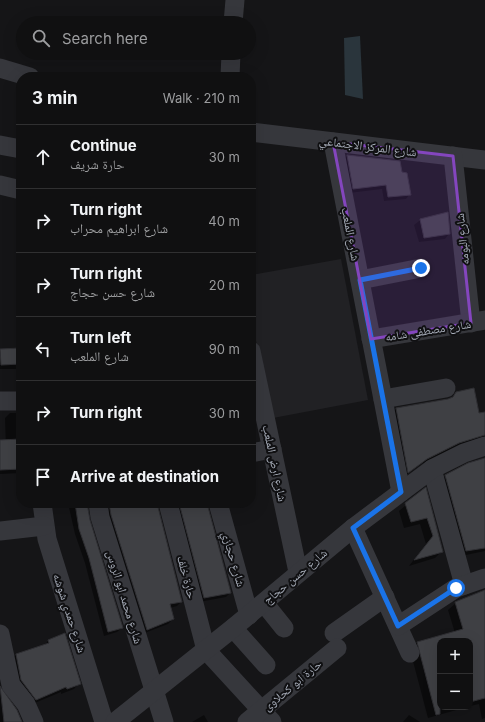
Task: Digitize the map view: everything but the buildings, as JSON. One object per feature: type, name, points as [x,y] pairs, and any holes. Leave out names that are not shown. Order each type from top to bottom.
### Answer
[{"type":"street","points":[[234,16],[235,0]]},
{"type":"street","points":[[230,72],[231,60]]},
{"type":"street","points":[[0,68],[16,73]]},
{"type":"street","name":"شارع المركز الاجتماعي","points":[[256,133],[485,160]]},
{"type":"street","name":"شارع الملعب","points":[[333,142],[401,492]]},
{"type":"street","points":[[0,145],[16,148]]},
{"type":"street","name":"شارع البومه","points":[[453,156],[478,321]]},
{"type":"street","points":[[360,280],[421,268]]},
{"type":"street","name":"شارع مصطفى شامه","points":[[371,339],[478,321]]},
{"type":"street","name":"شارع ارض الملعب","points":[[256,376],[298,572]]},
{"type":"street","points":[[383,399],[446,388]]},
{"type":"street","points":[[0,401],[16,401]]},
{"type":"street","name":"شارع حسن حجاج","points":[[115,722],[234,628],[298,572],[401,492],[432,469],[464,453],[485,446]]},
{"type":"street","points":[[256,452],[272,449]]},
{"type":"street","points":[[432,469],[464,585]]},
{"type":"street","name":"شارع حمدي شوشه","points":[[42,508],[44,526],[104,722]]},
{"type":"street","name":"شارع محمد ابو الروس","points":[[99,508],[100,517],[164,722]]},
{"type":"street","name":"حارة خلف","points":[[169,508],[206,650]]},
{"type":"street","name":"شارع حجازي","points":[[219,508],[249,615]]},
{"type":"street","points":[[0,531],[44,526]]},
{"type":"street","points":[[353,528],[410,653]]},
{"type":"street","points":[[398,626],[437,600],[464,585],[485,578]]},
{"type":"street","name":"حارة ابو كحلاوى","points":[[260,719],[336,640],[385,597]]},
{"type":"street","points":[[264,603],[284,628]]},
{"type":"street","points":[[234,628],[266,665]]},
{"type":"street","points":[[0,634],[11,685],[26,704],[34,722]]},
{"type":"street","points":[[206,650],[260,719]]},
{"type":"highlighted area","points":[[333,142],[453,156],[471,323],[371,339]]},
{"type":"shaded area","points":[[360,36],[363,99],[345,95],[344,38]]},
{"type":"shaded area","points":[[341,259],[368,400],[273,418],[256,341],[256,274]]},
{"type":"route","points":[[421,268],[360,280],[401,492],[353,528],[398,626],[456,588]]}]
